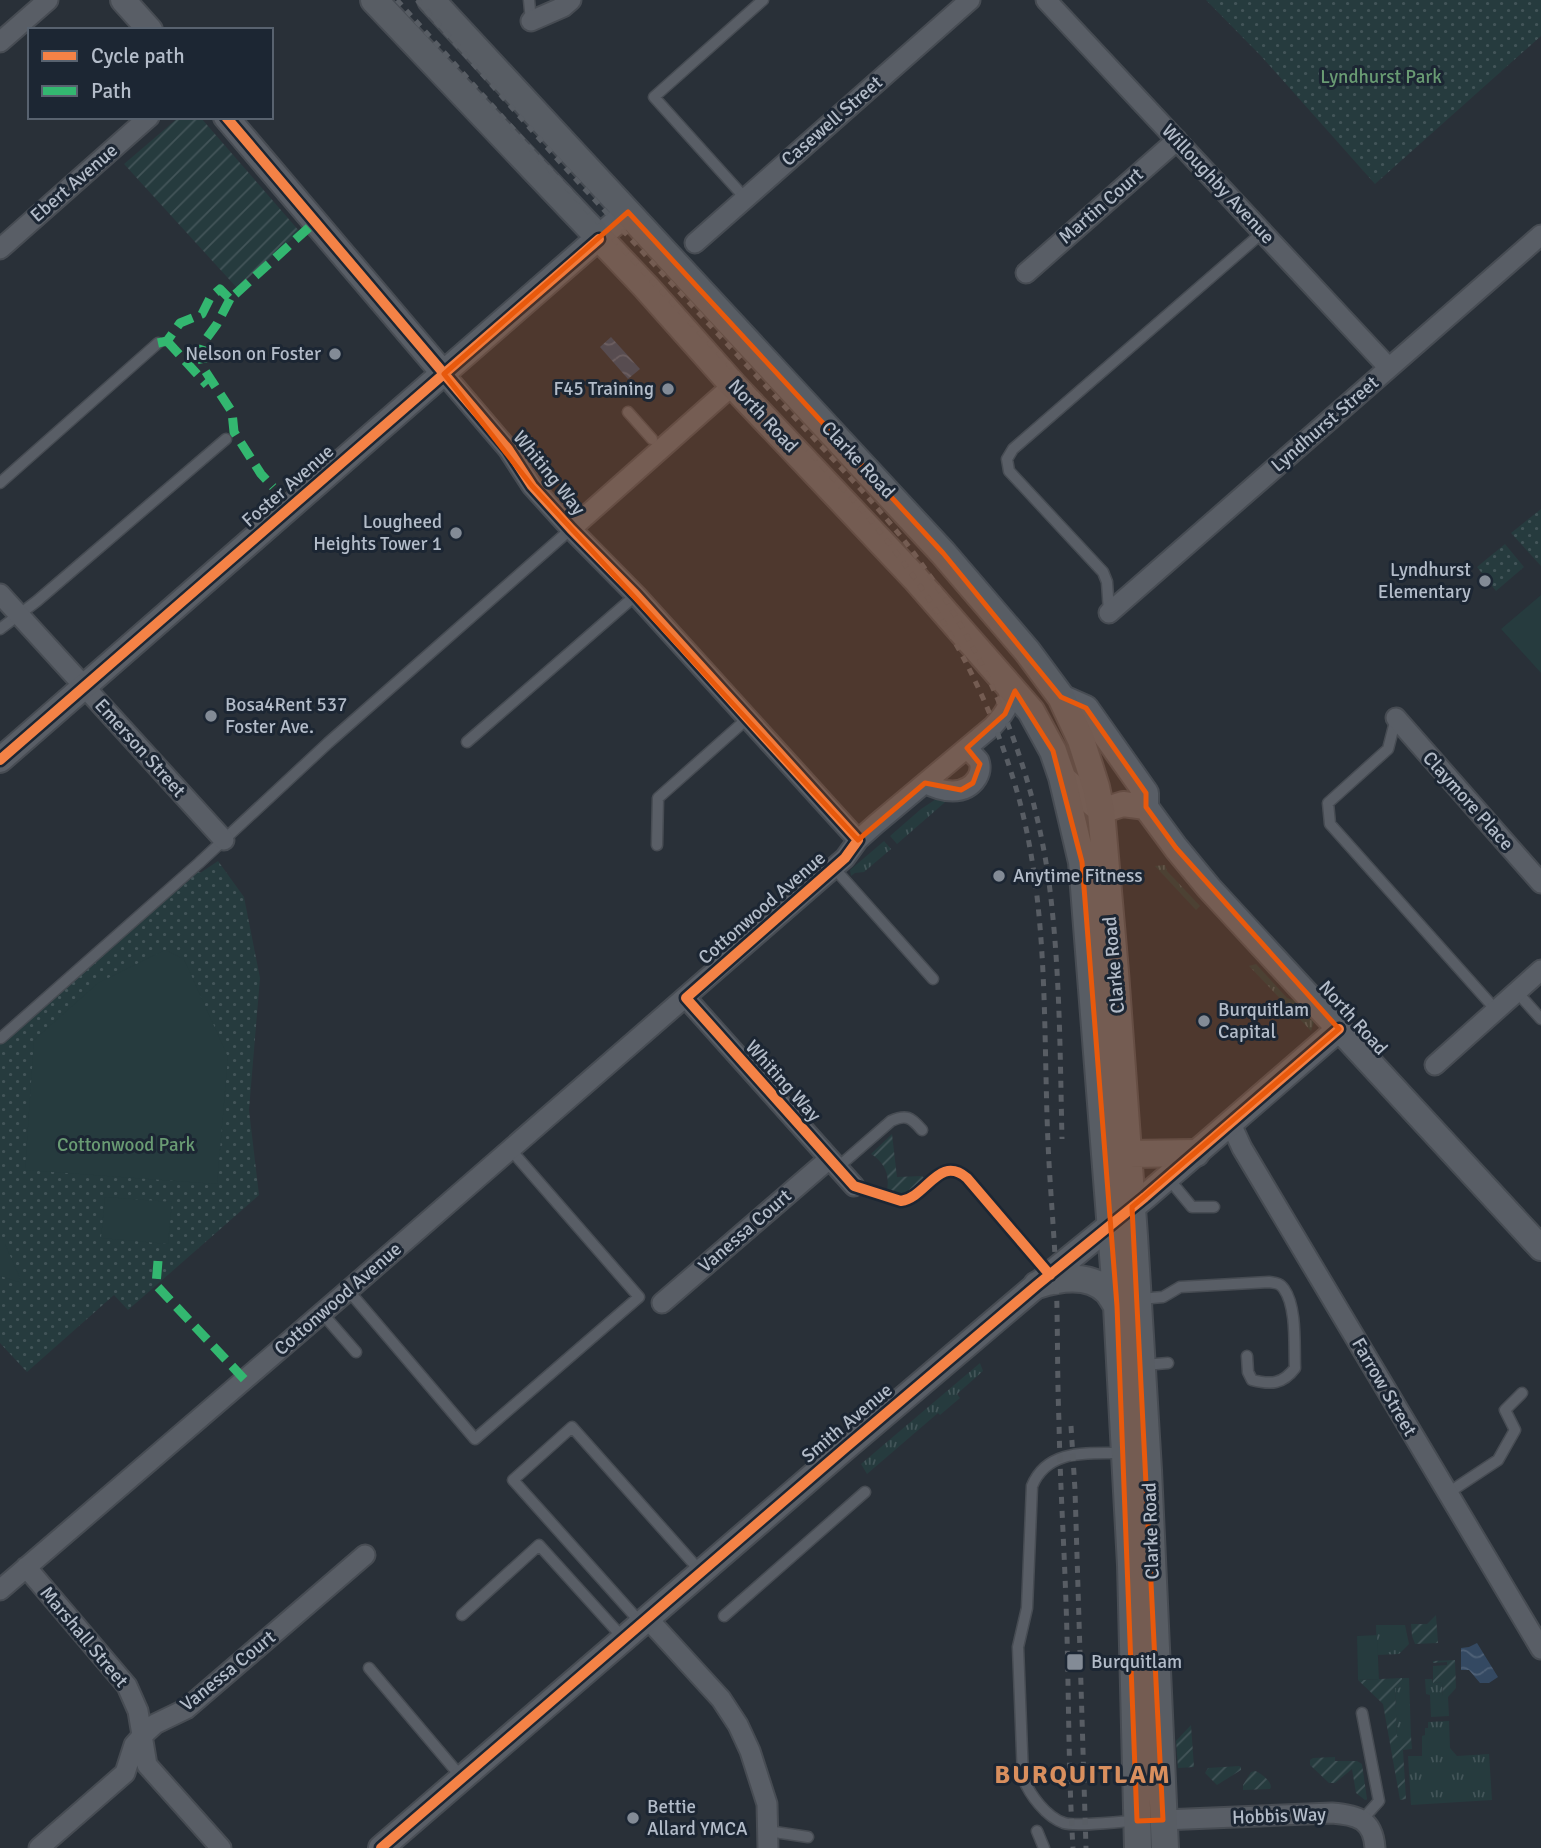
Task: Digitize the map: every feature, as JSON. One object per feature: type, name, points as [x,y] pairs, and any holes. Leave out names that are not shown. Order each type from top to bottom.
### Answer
[{"type":"main road","name":"North Road","points":[[374,0],[646,288],[1008,682],[1031,711],[1053,751],[1062,777]]},
{"type":"main road","name":"Clarke Road","points":[[431,0],[943,553],[1027,651],[1061,697],[1081,740],[1101,811],[1129,1154],[1132,1207],[1125,1453],[1142,1573]]},
{"type":"main road","name":"Clarke Road","points":[[1062,777],[1082,862],[1111,1225],[1128,1303],[1155,1364],[1142,1573],[1150,1821],[1138,1848]]},
{"type":"main road","points":[[1129,1154],[1196,1153]]},
{"type":"main road","points":[[1037,1285],[1055,1279],[1089,1281],[1128,1303]]},
{"type":"main road","name":"Clarke Road","points":[[1150,1821],[1165,1848]]},
{"type":"street","points":[[0,42],[48,0]]},
{"type":"street","points":[[123,0],[148,28]]},
{"type":"street","points":[[531,21],[563,7],[571,0]]},
{"type":"street","name":"Casewell Street","points":[[695,243],[970,0]]},
{"type":"street","name":"Willoughby Avenue","points":[[1046,0],[1389,368]]},
{"type":"street","name":"Ebert Avenue","points":[[0,249],[147,119]]},
{"type":"street","name":"Whiting Way","points":[[228,119],[508,449],[532,486],[636,595],[858,840]]},
{"type":"street","name":"Martin Court","points":[[1027,273],[1177,140]]},
{"type":"street","name":"Foster Avenue","points":[[0,760],[628,212]]},
{"type":"street","name":"Lyndhurst Street","points":[[1109,612],[1541,235]]},
{"type":"street","points":[[571,529],[733,385]]},
{"type":"street","name":"Emerson Street","points":[[0,594],[225,840]]},
{"type":"street","name":"Cottonwood Avenue","points":[[0,1590],[686,999],[845,858],[858,840],[1005,714],[1010,694],[1008,682]]},
{"type":"street","name":"North Road","points":[[1061,697],[1086,708],[1146,793],[1146,807],[1203,881],[1541,1248]]},
{"type":"street","name":"Claymore Place","points":[[1396,718],[1541,883]]},
{"type":"street","points":[[930,779],[938,790],[968,788],[980,768],[979,761],[967,748]]},
{"type":"street","name":"North Road","points":[[1062,777],[1101,811]]},
{"type":"street","points":[[1101,811],[1122,804],[1146,807]]},
{"type":"street","points":[[1434,1065],[1541,970]]},
{"type":"street","name":"Whiting Way","points":[[686,999],[854,1186]]},
{"type":"street","name":"Smith Avenue","points":[[381,1848],[844,1449],[1231,1124],[1339,1028]]},
{"type":"street","name":"Farrow Street","points":[[1231,1124],[1242,1148],[1541,1648]]},
{"type":"street","name":"Vanessa Court","points":[[662,1303],[833,1163]]},
{"type":"street","name":"Vanessa Court","points":[[39,1848],[125,1773],[134,1745],[142,1736],[162,1720],[186,1709],[365,1555]]},
{"type":"street","name":"Marshall Street","points":[[26,1567],[127,1686],[138,1711],[145,1759],[150,1770],[220,1848]]},
{"type":"street","points":[[638,1627],[721,1699],[738,1725],[750,1751],[767,1804],[768,1839]]},
{"type":"street","name":"Hobbis Way","points":[[1150,1821],[1332,1813],[1347,1814],[1363,1820]]},
{"type":"street","points":[[1363,1820],[1370,1829],[1375,1848]]},
{"type":"lane","points":[[530,0],[531,21]]},
{"type":"lane","points":[[745,198],[654,97],[763,0]]},
{"type":"lane","points":[[1109,612],[1107,582],[1103,572],[1009,471],[1007,459],[1013,449],[1263,232]]},
{"type":"lane","points":[[0,483],[158,343]]},
{"type":"lane","points":[[628,412],[652,439]]},
{"type":"lane","points":[[0,629],[20,615],[226,439]]},
{"type":"lane","points":[[1,1038],[225,840],[328,743],[571,529]]},
{"type":"lane","points":[[467,742],[636,595]]},
{"type":"lane","points":[[657,845],[658,799],[748,718]]},
{"type":"lane","points":[[1396,718],[1388,748],[1328,803],[1330,824],[1496,1010]]},
{"type":"lane","points":[[834,868],[933,979]]},
{"type":"lane","points":[[1517,992],[1541,1019]]},
{"type":"lane","points":[[833,1163],[901,1116],[909,1118],[922,1130]]},
{"type":"lane","points":[[348,1290],[475,1439],[639,1297],[511,1150]]},
{"type":"lane","points":[[1168,1177],[1192,1207],[1213,1207]]},
{"type":"lane","points":[[1128,1303],[1163,1297],[1180,1287],[1278,1283],[1292,1303],[1295,1368],[1288,1377],[1279,1382],[1259,1382],[1252,1380],[1248,1372],[1247,1356]]},
{"type":"lane","points":[[322,1313],[356,1352]]},
{"type":"lane","points":[[1447,1494],[1498,1460],[1515,1430],[1505,1410],[1522,1393]]},
{"type":"lane","points":[[638,1627],[513,1480],[572,1427],[701,1572]]},
{"type":"lane","points":[[1125,1453],[1066,1455],[1044,1468],[1032,1486],[1027,1608],[1017,1647],[1023,1778],[1030,1792],[1048,1812],[1066,1824],[1150,1821]]},
{"type":"lane","points":[[724,1616],[866,1492]]},
{"type":"lane","points":[[462,1615],[538,1545],[638,1627]]},
{"type":"lane","points":[[369,1668],[462,1778]]},
{"type":"lane","points":[[1362,1713],[1379,1801],[1363,1820]]},
{"type":"lane","points":[[1037,1831],[1044,1848]]},
{"type":"lane","points":[[768,1839],[808,1837]]},
{"type":"highlighted area","points":[[628,212],[943,553],[1061,697],[1086,708],[1146,793],[1146,807],[1176,848],[1339,1029],[1132,1207],[1163,1820],[1137,1821],[1117,1306],[1082,862],[1053,751],[1015,691],[1005,714],[967,748],[980,764],[973,783],[961,790],[925,783],[858,840],[532,486],[444,374]]},
{"type":"green space","name":"Lyndhurst Park","points":[[1206,0],[1541,0],[1541,36],[1375,184],[1261,56]]},
{"type":"green space","points":[[177,119],[202,119],[300,232],[237,288],[124,164]]},
{"type":"green space","points":[[1541,509],[1541,566],[1511,533]]},
{"type":"green space","points":[[1505,544],[1524,567],[1496,591],[1477,567]]},
{"type":"green space","points":[[1541,595],[1541,673],[1501,629]]},
{"type":"green space","points":[[939,797],[951,797],[897,844],[890,836]]},
{"type":"green space","points":[[884,841],[891,849],[864,872],[851,876],[850,870]]},
{"type":"green space","name":"Cottonwood Park","points":[[218,861],[244,897],[260,978],[249,1110],[259,1195],[128,1310],[114,1295],[27,1372],[0,1343],[0,1032],[3,1035],[194,867],[200,873]]},
{"type":"green space","points":[[1165,865],[1167,871],[1200,906],[1196,910],[1155,866]]},
{"type":"green space","points":[[165,950],[184,959],[228,1057],[217,1184],[25,1170],[34,1040],[98,983]]},
{"type":"green space","points":[[1256,964],[1287,998],[1298,1002],[1311,1016],[1314,1022],[1311,1031],[1249,966]]},
{"type":"green space","points":[[892,1134],[897,1177],[922,1176],[926,1180],[909,1194],[887,1190],[885,1169],[871,1154]]},
{"type":"green space","points":[[105,1197],[172,1202],[168,1244],[101,1238]]},
{"type":"green space","points":[[0,1244],[5,1244],[22,1283],[0,1276]]},
{"type":"green space","points":[[980,1363],[983,1371],[957,1394],[960,1398],[940,1415],[938,1413],[867,1474],[861,1464]]},
{"type":"green space","points":[[1436,1615],[1438,1643],[1415,1644],[1411,1624],[1427,1624]]},
{"type":"green space","points":[[1376,1625],[1405,1625],[1409,1644],[1399,1654],[1377,1655]]},
{"type":"green space","points":[[1377,1635],[1379,1679],[1358,1680],[1357,1636]]},
{"type":"green space","points":[[1455,1660],[1456,1688],[1448,1697],[1443,1697],[1442,1682],[1433,1683],[1433,1666],[1447,1665],[1447,1662],[1433,1661]]},
{"type":"green space","points":[[1402,1678],[1409,1678],[1411,1736],[1397,1737],[1395,1688],[1402,1687]]},
{"type":"green space","points":[[1402,1678],[1402,1687],[1395,1688],[1397,1736],[1411,1736],[1412,1749],[1403,1750],[1406,1799],[1400,1800],[1383,1704],[1358,1680]]},
{"type":"green space","points":[[1425,1679],[1432,1679],[1433,1683],[1442,1682],[1443,1697],[1448,1697],[1449,1716],[1431,1717],[1430,1695],[1426,1694]]},
{"type":"green space","points":[[1449,1721],[1450,1748],[1457,1756],[1489,1754],[1492,1800],[1411,1805],[1408,1756],[1422,1756],[1422,1736],[1425,1735],[1425,1728],[1428,1728],[1428,1722]]},
{"type":"green space","points":[[1191,1725],[1194,1767],[1178,1768],[1176,1741]]},
{"type":"green space","points":[[1335,1757],[1335,1761],[1357,1761],[1362,1764],[1367,1799],[1356,1793],[1352,1769],[1335,1783],[1329,1783],[1310,1765],[1313,1758]]},
{"type":"green space","points":[[1239,1766],[1241,1770],[1217,1785],[1205,1773],[1208,1768]]},
{"type":"green space","points":[[1255,1771],[1268,1780],[1270,1789],[1243,1790],[1251,1772]]},
{"type":"water","points":[[611,337],[640,369],[628,379],[600,347]]},
{"type":"water","points":[[1477,1643],[1498,1677],[1489,1683],[1480,1683],[1469,1670],[1461,1670],[1461,1648]]},
{"type":"railway","points":[[397,0],[857,504],[884,537],[910,571],[954,640],[990,714],[1005,754],[1028,838],[1043,968],[1048,1143],[1056,1275],[1073,1848]]},
{"type":"railway","points":[[417,0],[559,161],[865,494],[906,542],[971,643],[1005,717],[1031,795],[1041,835],[1055,941],[1062,1139]]},
{"type":"railway","points":[[1071,1426],[1086,1848]]},
{"type":"marked path","points":[[158,343],[167,341],[180,323],[202,314],[210,298],[220,289],[230,299],[315,222]]},
{"type":"marked path","points":[[230,299],[206,339],[201,354],[204,369],[232,412],[234,432],[261,474],[273,487]]},
{"type":"marked path","points":[[167,341],[207,385]]},
{"type":"marked path","points":[[158,1261],[156,1285],[245,1380]]},
{"type":"cycle path","points":[[228,119],[508,449],[532,486],[636,595],[858,840],[845,858],[686,998],[854,1186],[901,1201],[910,1198],[941,1174],[957,1172],[967,1178],[1050,1275]]},
{"type":"cycle path","points":[[0,760],[599,239]]},
{"type":"cycle path","points":[[381,1848],[844,1449],[1145,1197],[1339,1029]]},
{"type":"place","name":"Nelson on Foster","points":[[335,354]]},
{"type":"place","name":"F45 Training","points":[[668,389]]},
{"type":"place","name":"Lougheed Heights Tower 1","points":[[456,533]]},
{"type":"place","name":"Lyndhurst Elementary","points":[[1485,581]]},
{"type":"place","name":"Bosa4Rent 537 Foster Ave.","points":[[211,716]]},
{"type":"place","name":"Anytime Fitness","points":[[999,876]]},
{"type":"place","name":"Burquitlam Capital","points":[[1204,1021]]},
{"type":"place","name":"Burquitlam","points":[[1075,1662]]},
{"type":"place","name":"Bettie Allard YMCA","points":[[633,1818]]},
{"type":"district","name":"BURQUITLAM","points":[[1083,1775]]}]
